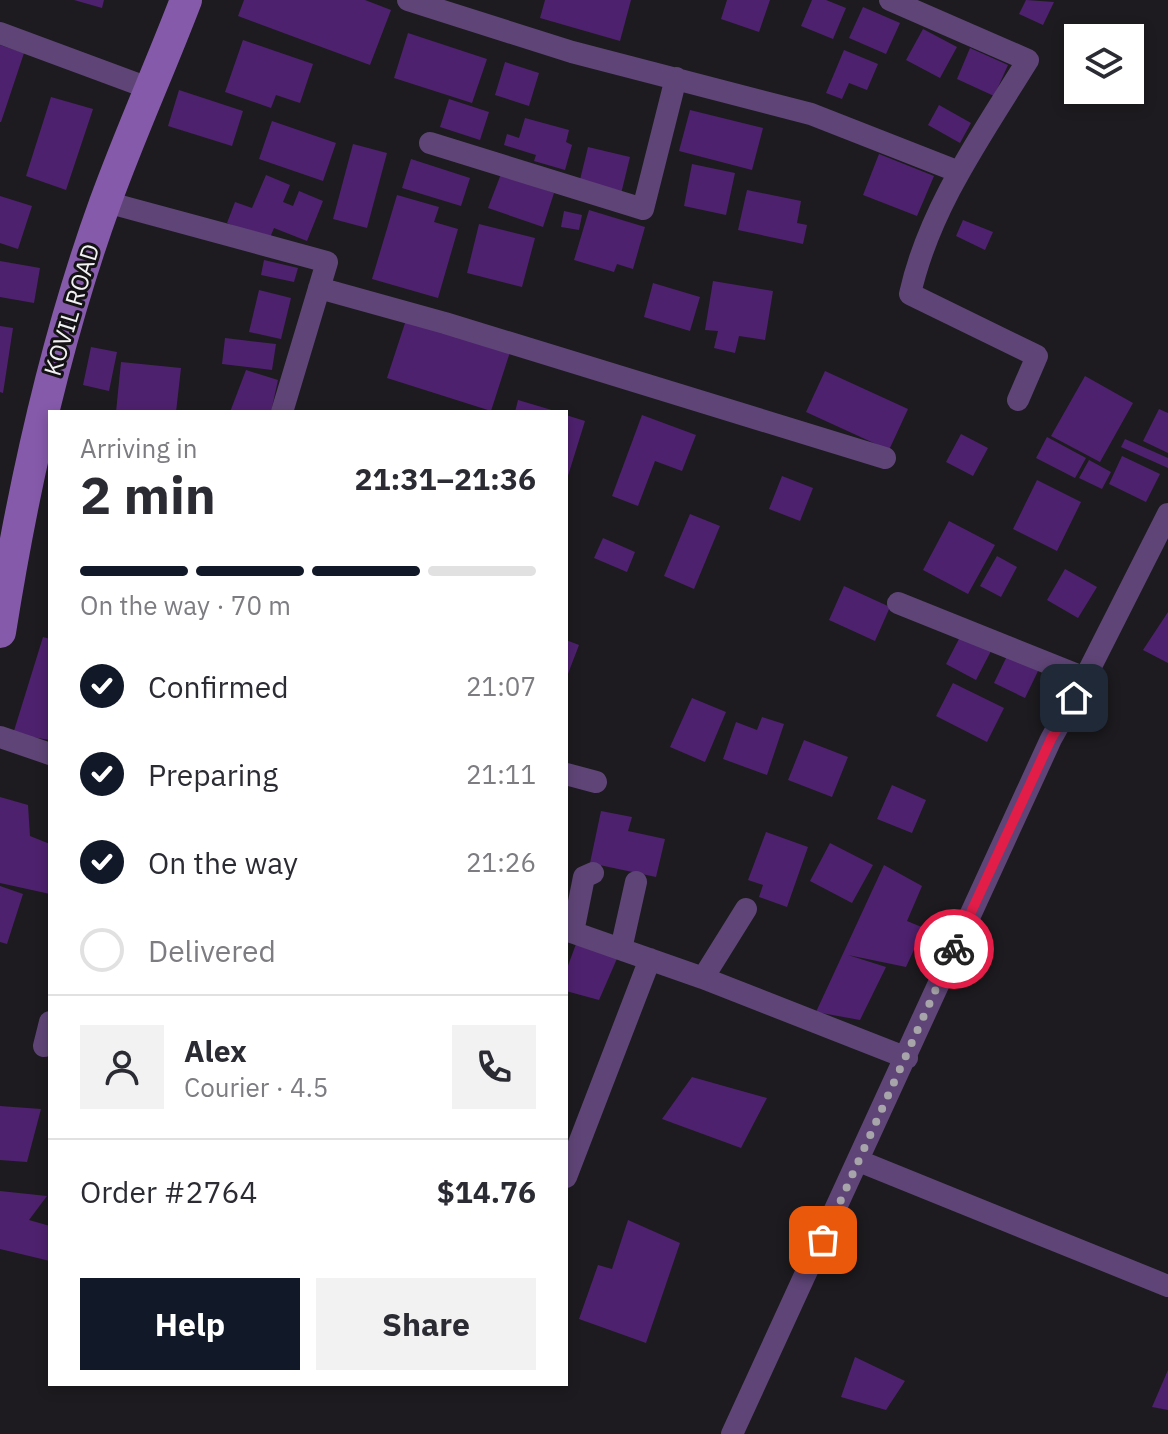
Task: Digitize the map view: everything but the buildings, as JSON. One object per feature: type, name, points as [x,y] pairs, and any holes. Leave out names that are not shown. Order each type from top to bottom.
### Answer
[{"type":"street","name":"KOVIL ROAD","points":[[0,632],[13,552],[50,383],[106,202],[186,0]]},
{"type":"street","points":[[408,0],[572,52],[811,114],[959,172]]},
{"type":"street","points":[[890,0],[1028,60],[959,172],[930,234],[910,294],[1037,356],[1018,400]]},
{"type":"street","points":[[0,33],[151,89]]},
{"type":"street","points":[[430,143],[643,209],[676,78]]},
{"type":"street","points":[[106,202],[327,262],[283,410]]},
{"type":"street","points":[[319,288],[445,323],[885,458]]},
{"type":"street","points":[[732,1434],[1051,739],[1168,514]]},
{"type":"street","points":[[898,603],[1085,678]]},
{"type":"street","points":[[0,737],[48,753]]},
{"type":"street","points":[[568,775],[596,782]]},
{"type":"street","points":[[593,873],[584,877],[570,931],[703,978],[907,1058]]},
{"type":"street","points":[[621,949],[636,882]]},
{"type":"street","points":[[703,978],[746,909]]},
{"type":"street","points":[[568,1172],[650,959]]},
{"type":"street","points":[[44,1046],[48,1030]]},
{"type":"street","points":[[859,1161],[1168,1286]]},
{"type":"way so far","points":[[823,1240],[954,949]]},
{"type":"route","points":[[954,949],[1051,739],[1074,698]]}]
